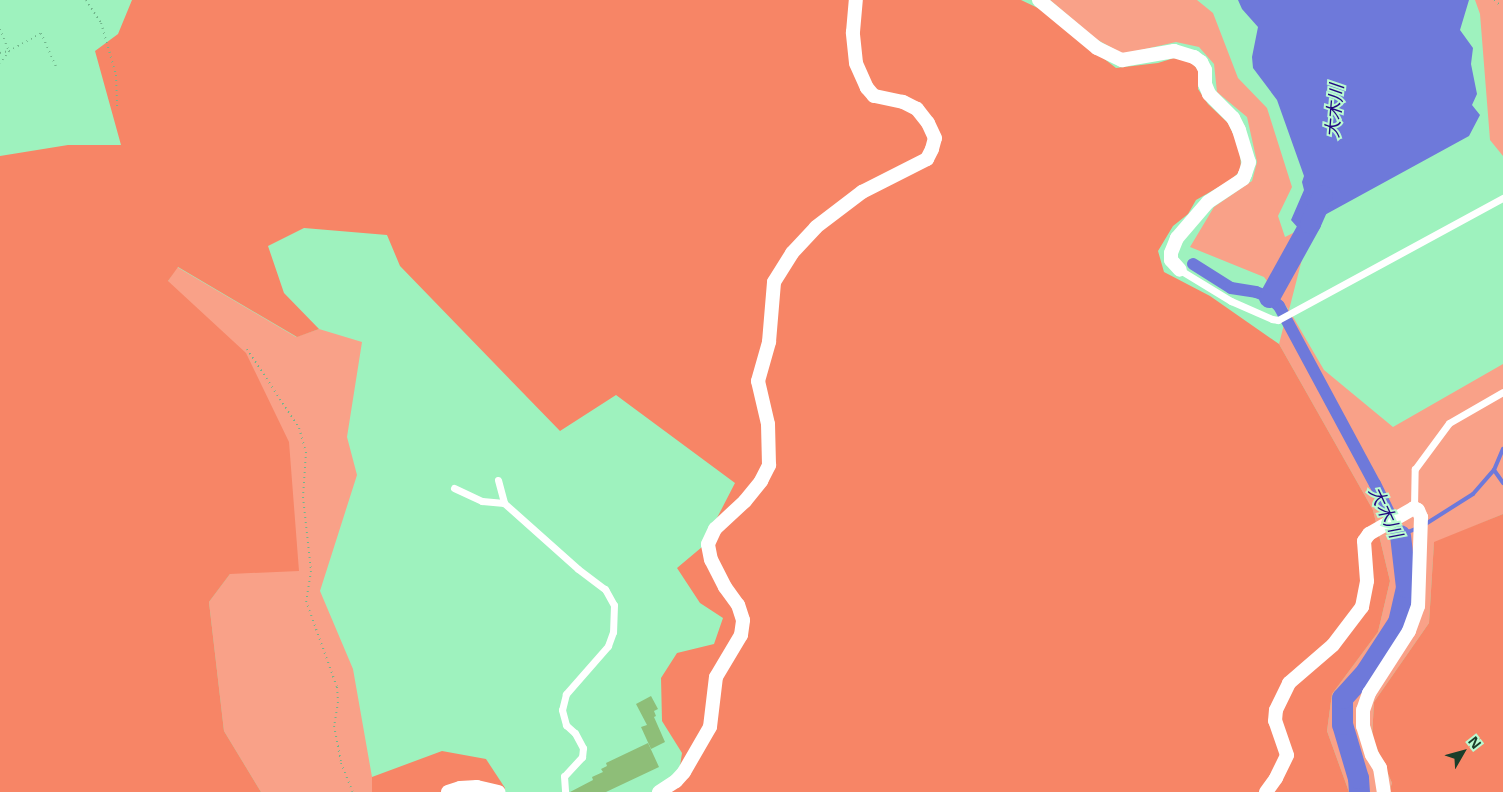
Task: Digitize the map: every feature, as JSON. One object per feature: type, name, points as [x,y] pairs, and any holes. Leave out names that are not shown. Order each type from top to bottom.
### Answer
[{"type":"street","points":[[659,792],[676,781],[684,772],[710,727],[716,677],[741,635],[743,620],[738,605],[721,580],[711,560],[708,544],[715,529],[745,501],[761,481],[769,465],[768,424],[758,381],[769,342],[774,282],[792,253],[816,227],[862,192],[927,158],[935,138],[928,123],[917,108],[903,102],[874,96],[868,88],[856,63],[853,32],[856,0]]},
{"type":"street","points":[[1039,0],[1097,48],[1122,60],[1174,51],[1194,57],[1201,62],[1206,70],[1205,84],[1210,94],[1223,110],[1233,118],[1239,130],[1249,162],[1245,174],[1243,179],[1208,202],[1177,238],[1171,253],[1171,260],[1180,270]]},
{"type":"street","points":[[1266,792],[1276,778],[1287,756],[1278,733],[1276,710],[1289,683],[1333,645],[1362,607],[1367,581],[1364,541],[1379,529],[1414,512],[1419,537],[1418,606],[1409,631],[1369,693],[1363,710],[1363,726],[1372,754],[1380,768],[1384,792]]},
{"type":"street","points":[[448,792],[460,788],[477,787],[498,792]]},
{"type":"lane","points":[[1180,270],[1231,301],[1278,320],[1503,198]]},
{"type":"lane","points":[[1414,512],[1415,469],[1449,423],[1503,392]]},
{"type":"lane","points":[[498,480],[504,503],[578,569],[605,589],[614,605],[613,632],[608,646],[566,694],[562,710],[566,724],[575,733],[583,748],[582,757],[564,776],[566,792]]},
{"type":"lane","points":[[454,488],[482,501],[504,503]]},
{"type":"path","points":[[86,0],[101,23],[113,66],[117,106]]},
{"type":"path","points":[[1494,0],[1501,6]]},
{"type":"path","points":[[0,29],[9,51]]},
{"type":"path","points":[[0,53],[9,51],[41,33],[56,67]]},
{"type":"path","points":[[0,63],[9,51]]},
{"type":"path","points":[[247,349],[299,428],[306,452],[303,497],[311,571],[306,601],[337,686],[338,702],[334,726],[341,762],[353,792]]},
{"type":"shaded area","points":[[132,0],[1021,0],[1040,9],[1116,68],[1158,63],[1174,58],[1191,62],[1199,71],[1198,89],[1208,104],[1228,123],[1240,149],[1241,170],[1231,180],[1196,200],[1188,214],[1173,226],[1158,251],[1164,272],[1210,296],[1279,344],[1373,510],[1390,581],[1378,632],[1332,694],[1327,731],[1349,792],[669,792],[677,786],[682,753],[662,721],[661,678],[677,653],[714,644],[723,618],[700,603],[677,568],[702,547],[735,483],[616,395],[560,431],[400,266],[387,235],[304,228],[268,246],[284,293],[319,329],[297,337],[178,267],[168,281],[246,353],[289,442],[299,571],[230,574],[209,602],[224,731],[261,792],[0,792],[0,156],[68,145],[121,145],[95,51],[118,34]]},
{"type":"shaded area","points":[[1050,0],[1197,0],[1213,13],[1238,78],[1267,108],[1292,187],[1278,216],[1285,237],[1311,224],[1289,310],[1324,370],[1393,427],[1503,364],[1503,514],[1434,543],[1429,623],[1374,702],[1372,737],[1392,783],[1389,792],[1349,792],[1327,731],[1332,694],[1378,632],[1390,581],[1373,510],[1279,344],[1288,309],[1264,277],[1190,247],[1214,207],[1252,181],[1257,162],[1247,117],[1217,92],[1214,64],[1199,47],[1176,42],[1123,54],[1096,39]]},
{"type":"shaded area","points":[[1475,0],[1503,0],[1503,156],[1490,140],[1480,14]]},
{"type":"shaded area","points":[[177,267],[296,337],[319,329],[362,342],[347,437],[357,475],[320,591],[353,669],[372,777],[372,792],[261,792],[224,731],[209,602],[230,574],[168,281]]},
{"type":"shaded area","points":[[1503,514],[1503,792],[1389,792],[1392,783],[1372,737],[1374,702],[1429,623],[1434,542]]},
{"type":"shaded area","points":[[442,751],[486,759],[505,788],[505,792],[372,792],[372,777]]},
{"type":"water","points":[[1238,0],[1469,0],[1460,30],[1473,48],[1471,64],[1477,94],[1472,105],[1480,115],[1469,136],[1299,229],[1291,220],[1304,190],[1302,182],[1304,176],[1277,100],[1253,68],[1252,57],[1258,27],[1242,9]]},
{"type":"building","points":[[651,696],[658,709],[654,711],[656,716],[654,717],[665,742],[651,749],[641,727],[647,725],[636,704]]},
{"type":"building","points":[[648,743],[659,767],[606,792],[570,792],[593,780],[592,777],[603,772],[601,769],[607,766],[606,763]]},
{"type":"waterway","name":"大木川","points":[[1269,297],[1310,223],[1322,196]]},
{"type":"waterway","name":"大木川","points":[[1193,264],[1231,288],[1256,292],[1269,297],[1279,306],[1375,484],[1400,535]]},
{"type":"waterway","points":[[1424,525],[1473,494],[1494,470],[1503,449]]},
{"type":"waterway","points":[[1494,470],[1503,483]]},
{"type":"waterway","points":[[1400,535],[1418,528]]},
{"type":"waterway","name":"大木川","points":[[1359,792],[1358,778],[1342,724],[1342,698],[1366,671],[1398,622],[1406,587],[1400,535]]}]
